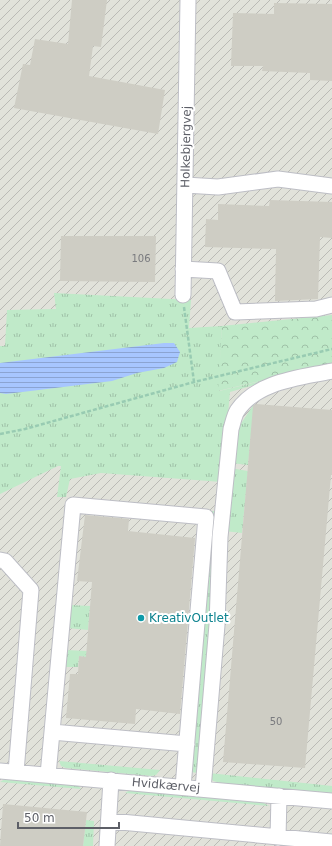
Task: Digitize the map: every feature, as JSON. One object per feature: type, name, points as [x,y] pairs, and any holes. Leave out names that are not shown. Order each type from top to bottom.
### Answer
[{"type":"street","name":"Holkebjergvej","points":[[183,295],[188,0]]},
{"type":"street","points":[[185,185],[218,187],[278,179],[332,186]]},
{"type":"street","points":[[183,269],[218,271],[236,312],[316,309],[332,305]]},
{"type":"street","points":[[203,789],[217,625],[220,537],[231,429],[237,412],[248,399],[259,391],[279,383],[332,371]]},
{"type":"street","points":[[48,775],[73,505],[206,517],[183,787]]},
{"type":"street","points":[[0,560],[5,561],[32,590],[16,772]]},
{"type":"street","points":[[52,732],[187,744]]},
{"type":"street","name":"Hvidkærvej","points":[[0,770],[332,801]]},
{"type":"street","points":[[107,846],[110,821],[111,780]]},
{"type":"street","points":[[278,838],[279,796]]},
{"type":"street","points":[[110,821],[332,842]]},
{"type":"path","points":[[183,295],[194,382]]},
{"type":"path","points":[[0,434],[25,429],[194,382],[332,349]]},
{"type":"shaded area","points":[[0,0],[332,0],[332,846],[0,846]]},
{"type":"green space","points":[[54,293],[191,300],[189,328],[222,326],[219,391],[332,364],[332,367],[268,381],[230,392],[222,482],[101,473],[70,479],[66,497],[57,497],[61,466],[58,466],[0,494],[0,346],[5,346],[7,310],[56,309]]},
{"type":"green space","points":[[332,315],[332,364],[218,391],[222,326]]},
{"type":"green space","points":[[254,404],[248,465],[231,463],[234,434]]},
{"type":"green space","points":[[230,468],[248,471],[242,533],[224,531]]},
{"type":"green space","points":[[212,511],[220,511],[197,773],[192,772]]},
{"type":"green space","points":[[70,605],[90,606],[88,630],[67,628]]},
{"type":"green space","points":[[66,650],[87,651],[86,657],[79,656],[78,667],[65,667]]},
{"type":"green space","points":[[59,761],[160,770],[156,775],[151,776],[66,768],[61,766]]},
{"type":"green space","points":[[209,773],[332,786],[332,793],[221,783],[213,781]]},
{"type":"green space","points":[[5,779],[78,785],[81,789],[0,782]]},
{"type":"green space","points":[[130,790],[262,802],[269,806],[125,793]]},
{"type":"green space","points":[[86,820],[94,821],[93,846],[83,846]]},
{"type":"water","points":[[174,343],[180,352],[177,362],[164,368],[137,373],[112,381],[6,394],[0,393],[0,363]]},
{"type":"building","points":[[72,0],[107,0],[101,47],[93,46],[89,76],[165,90],[158,134],[14,108],[23,64],[30,65],[35,39],[68,44]]},
{"type":"building","points":[[274,3],[332,4],[332,81],[310,80],[310,73],[262,71],[263,66],[231,66],[233,13],[274,14]]},
{"type":"building","points":[[270,200],[332,202],[332,238],[320,237],[318,299],[275,301],[276,249],[205,247],[206,219],[218,220],[218,204],[269,206]]},
{"type":"building","points":[[61,236],[156,236],[155,282],[60,281]]},
{"type":"building","points":[[256,404],[332,410],[332,475],[305,768],[223,762],[253,406]]},
{"type":"building","name":"KreativOutlet","points":[[85,515],[129,519],[128,531],[195,538],[180,714],[136,709],[135,724],[66,718],[70,674],[78,674],[79,656],[86,657],[92,582],[77,581]]},
{"type":"building","points":[[3,804],[87,812],[83,846],[0,846]]},
{"type":"place","name":"KreativOutlet","points":[[141,618]]}]
